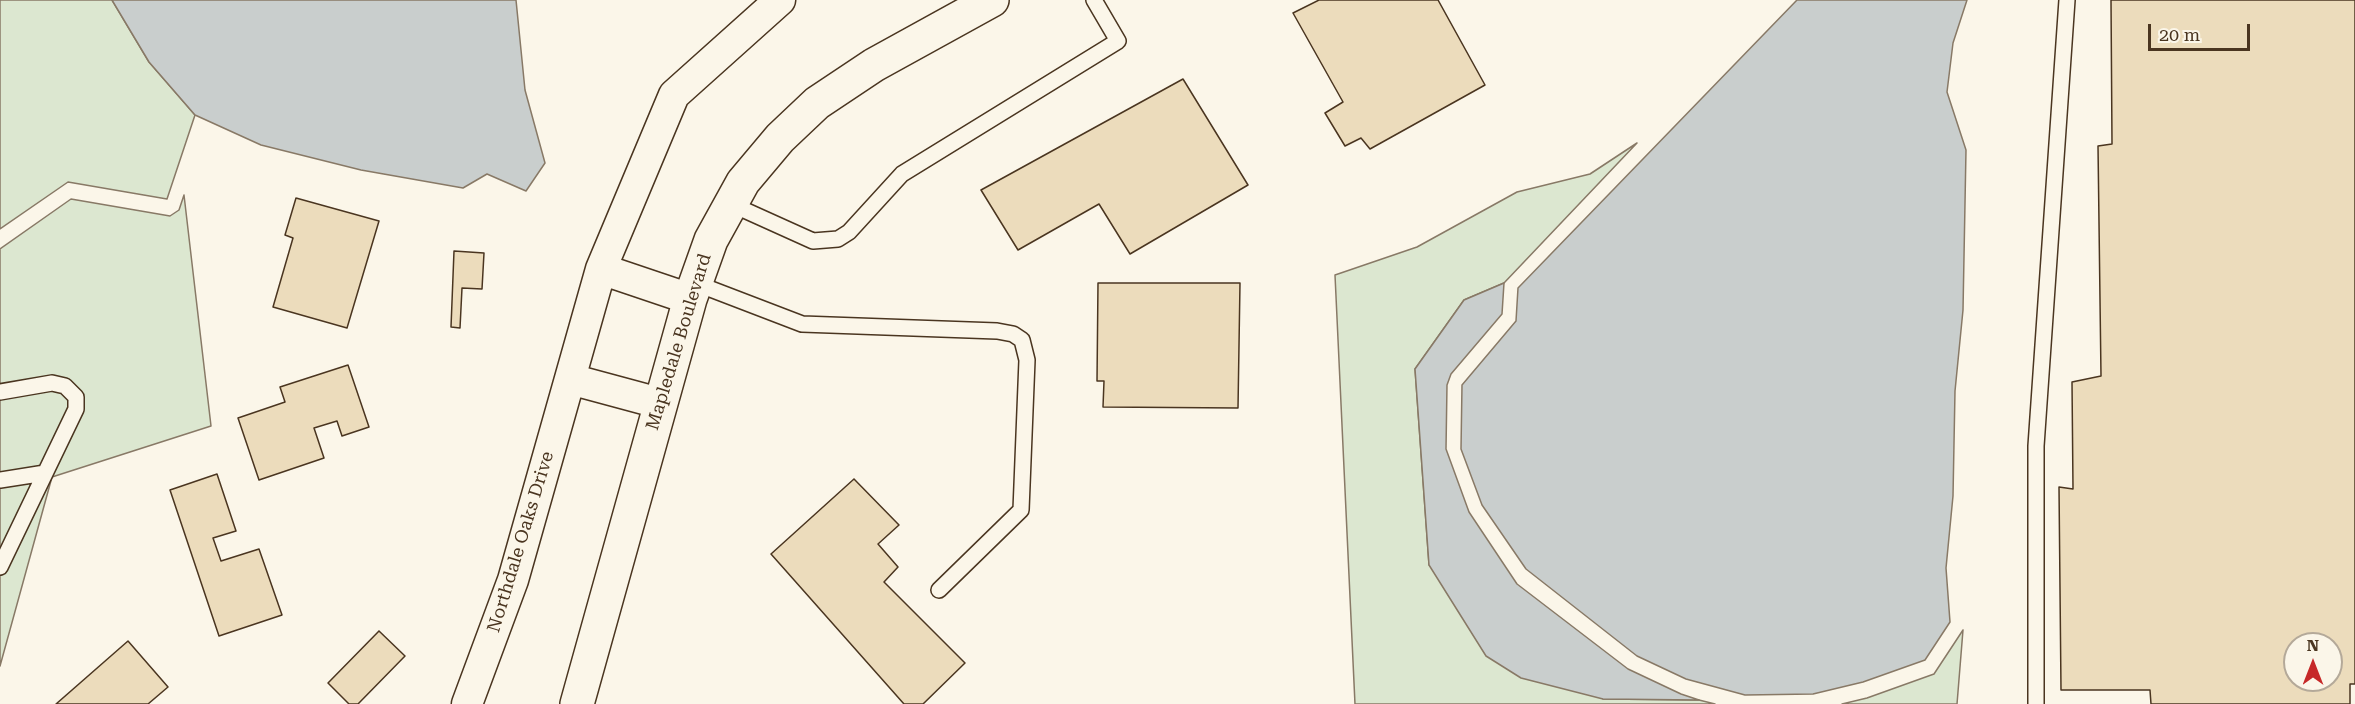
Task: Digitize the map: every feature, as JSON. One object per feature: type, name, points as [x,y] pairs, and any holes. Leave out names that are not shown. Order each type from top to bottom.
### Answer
[{"type":"street","name":"Northdale Oaks Drive","points":[[467,704],[513,580],[601,269],[674,95],[780,0]]},
{"type":"street","name":"Mapledale Boulevard","points":[[577,704],[692,291],[711,240],[743,182],[765,155],[817,103],[874,65],[992,0]]},
{"type":"street","points":[[601,269],[692,291]]},
{"type":"street","points":[[570,379],[659,403]]},
{"type":"lane","points":[[731,204],[813,241],[838,239],[849,232],[902,174],[1118,41],[1094,0]]},
{"type":"lane","points":[[2036,704],[2036,446],[2067,0]]},
{"type":"lane","points":[[692,291],[802,324],[997,331],[1012,334],[1022,340],[1027,360],[1021,510],[939,590]]},
{"type":"lane","points":[[0,392],[51,383],[65,386],[76,398],[76,409],[0,567]]},
{"type":"lane","points":[[0,480],[45,473]]},
{"type":"green space","points":[[0,0],[112,0],[149,62],[195,115],[167,199],[68,182],[0,229]]},
{"type":"green space","points":[[1637,143],[1504,283],[1464,300],[1415,369],[1429,565],[1603,699],[1699,700],[1715,704],[1355,704],[1335,275],[1417,247],[1517,192],[1590,174]]},
{"type":"green space","points":[[184,195],[211,426],[52,477],[0,666],[0,249],[71,199],[170,216],[179,210]]},
{"type":"green space","points":[[1963,630],[1957,704],[1842,704],[1867,698],[1934,674]]},
{"type":"shaded area","points":[[112,0],[516,0],[525,90],[545,163],[526,191],[487,174],[463,188],[361,170],[261,145],[195,115],[149,62]]},
{"type":"shaded area","points":[[1797,0],[1967,0],[1953,43],[1947,92],[1966,150],[1963,310],[1955,391],[1953,496],[1946,568],[1950,622],[1925,660],[1863,682],[1813,694],[1745,695],[1686,679],[1637,656],[1526,569],[1482,505],[1461,449],[1462,385],[1516,321],[1518,288]]},
{"type":"shaded area","points":[[1504,283],[1502,314],[1451,374],[1447,385],[1446,449],[1469,512],[1517,584],[1628,669],[1699,700],[1603,699],[1521,678],[1486,656],[1429,565],[1415,369],[1464,300]]},
{"type":"building","points":[[1319,0],[1438,0],[1485,85],[1370,149],[1361,138],[1345,146],[1325,113],[1343,102],[1293,13]]},
{"type":"building","points":[[2111,0],[2355,0],[2355,684],[2350,684],[2350,704],[2151,704],[2150,690],[2061,690],[2059,487],[2073,489],[2072,382],[2101,376],[2098,146],[2112,144]]},
{"type":"building","points":[[1183,79],[1248,185],[1130,254],[1099,204],[1018,250],[981,190]]},
{"type":"building","points":[[296,198],[379,221],[347,328],[273,307],[293,238],[285,235]]},
{"type":"building","points":[[454,251],[484,253],[482,289],[462,288],[460,328],[451,327]]},
{"type":"building","points":[[1098,283],[1240,283],[1238,408],[1103,407],[1104,381],[1097,381]]},
{"type":"building","points":[[348,365],[369,427],[342,436],[337,421],[314,428],[324,458],[259,480],[238,418],[285,402],[280,387]]},
{"type":"building","points":[[217,474],[236,531],[213,538],[221,561],[259,549],[282,615],[219,636],[170,490]]},
{"type":"building","points":[[854,479],[899,525],[878,544],[898,567],[884,582],[965,663],[923,704],[904,704],[771,554]]},
{"type":"building","points":[[379,631],[405,656],[358,704],[349,704],[328,683]]},
{"type":"building","points":[[128,641],[168,687],[148,704],[56,704]]}]
